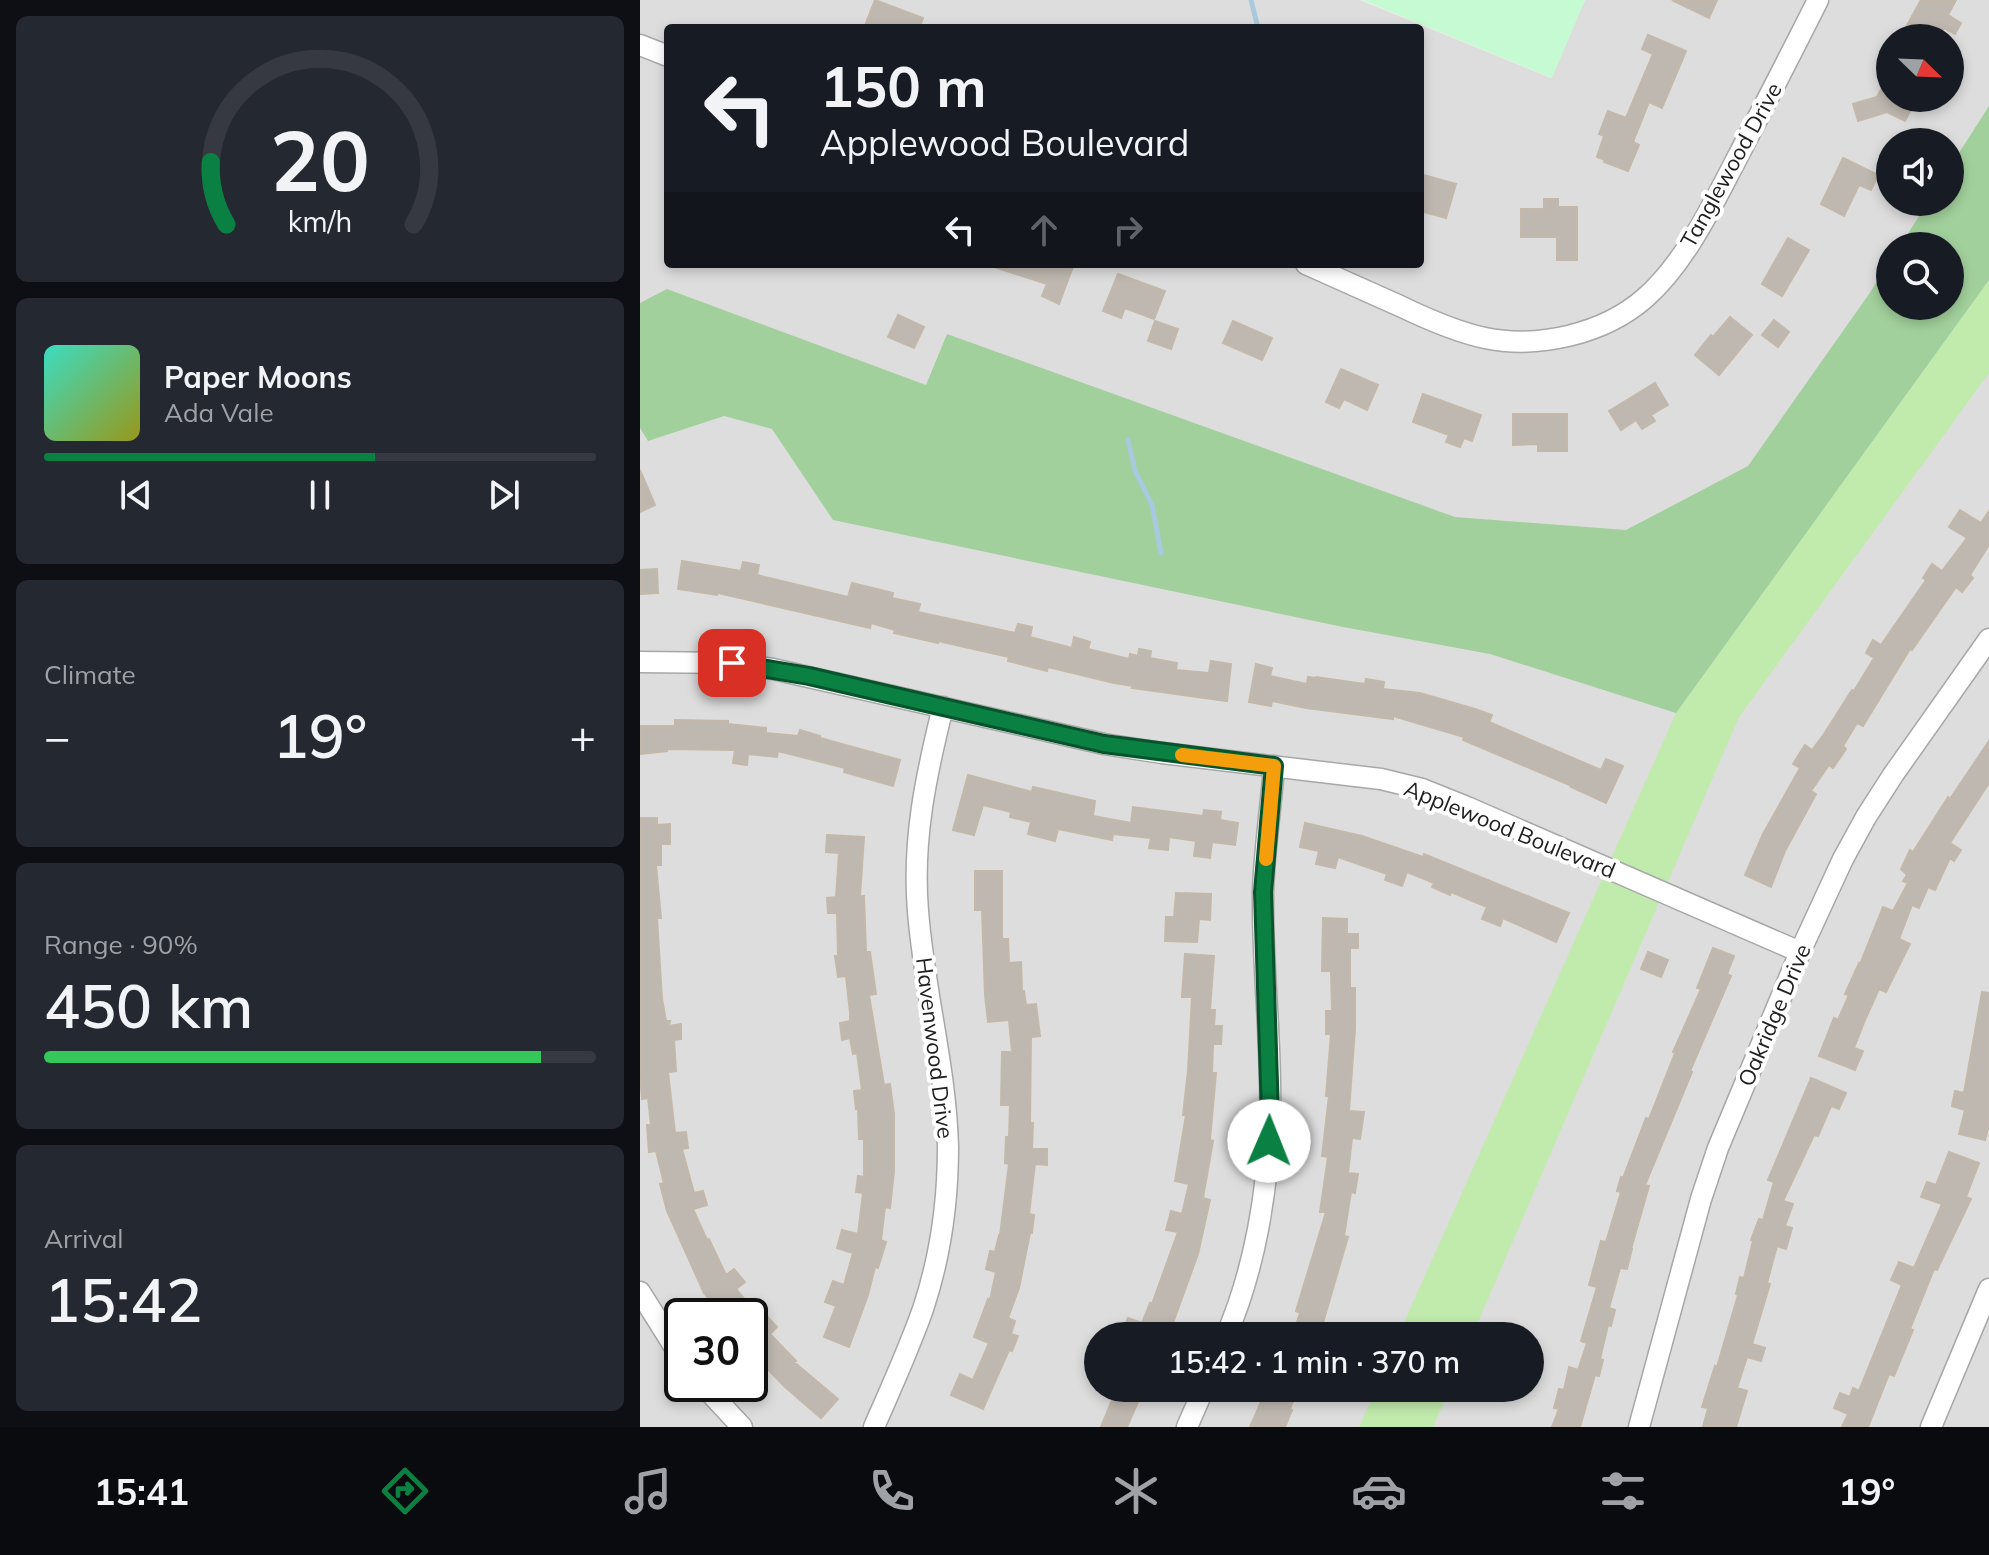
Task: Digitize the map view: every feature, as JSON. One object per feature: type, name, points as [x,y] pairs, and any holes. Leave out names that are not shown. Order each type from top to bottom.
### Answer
[{"type":"street","name":"Tanglewood Drive","points":[[1315,268],[1424,317],[1469,334],[1499,341],[1529,342],[1572,335],[1627,311],[1663,279],[1714,203],[1818,0]]},
{"type":"street","points":[[640,45],[664,54]]},
{"type":"street","name":"Oakridge Drive","points":[[1639,1427],[1701,1199],[1718,1148],[1800,952],[1866,817],[1989,639]]},
{"type":"street","name":"Applewood Boulevard","points":[[640,662],[746,665],[809,676],[1104,744],[1381,779],[1422,789],[1800,952]]},
{"type":"street","name":"Havenwood Drive","points":[[874,1427],[923,1307],[936,1261],[945,1208],[948,1148],[944,1094],[920,938],[916,875],[922,795],[943,707]]},
{"type":"street","points":[[1231,1322],[1243,1290],[1262,1206],[1267,1166],[1270,1115],[1263,892],[1274,766]]},
{"type":"street","points":[[1931,1427],[1989,1289]]},
{"type":"street","points":[[640,1292],[648,1323],[664,1340]]},
{"type":"street","points":[[719,1402],[742,1427]]},
{"type":"street","points":[[1187,1427],[1198,1402]]},
{"type":"shaded area","points":[[640,0],[1360,0],[1419,24],[664,24],[664,268],[1424,268],[1424,26],[1551,78],[1585,0],[1989,0],[1989,1427],[640,1427]]},
{"type":"green space","points":[[1362,0],[1585,0],[1552,78]]},
{"type":"green space","points":[[1989,106],[1989,280],[1964,315],[1964,232],[1909,232],[1919,216],[1964,216],[1964,145]]},
{"type":"green space","points":[[1989,280],[1989,373],[1739,717],[1478,1322],[1404,1322],[1676,713],[1960,320],[1964,320],[1964,315]]},
{"type":"green space","points":[[1876,283],[1876,320],[1960,320],[1676,713],[1490,654],[1343,627],[833,520],[772,429],[724,416],[648,441],[640,428],[640,303],[667,289],[926,385],[947,334],[1455,517],[1626,530],[1748,466]]},
{"type":"green space","points":[[1370,1402],[1444,1402],[1433,1427],[1359,1427]]},
{"type":"building","points":[[875,0],[923,18],[921,24],[866,24]]},
{"type":"building","points":[[1672,0],[1717,0],[1709,18]]},
{"type":"building","points":[[1921,0],[1956,0],[1948,15],[1960,24],[1908,24]]},
{"type":"building","points":[[1648,35],[1686,51],[1662,108],[1649,102],[1633,142],[1639,145],[1628,171],[1597,157],[1604,136],[1599,134],[1608,111],[1626,118],[1653,54],[1642,49]]},
{"type":"building","points":[[1876,97],[1876,112],[1887,112],[1858,121],[1853,104]]},
{"type":"building","points":[[1887,112],[1910,112],[1905,121]]},
{"type":"building","points":[[1843,158],[1876,174],[1871,190],[1859,185],[1844,216],[1821,204]]},
{"type":"building","points":[[1424,175],[1456,184],[1446,218],[1424,212]]},
{"type":"building","points":[[1544,199],[1558,199],[1558,207],[1577,207],[1577,260],[1557,260],[1557,237],[1521,237],[1521,209],[1544,209]]},
{"type":"building","points":[[1788,238],[1809,250],[1782,296],[1762,284]]},
{"type":"building","points":[[997,268],[1072,268],[1059,304],[1042,296],[1047,284]]},
{"type":"building","points":[[1118,274],[1165,291],[1154,319],[1125,308],[1121,318],[1103,311]]},
{"type":"building","points":[[898,315],[924,327],[914,348],[888,337]]},
{"type":"building","points":[[1730,317],[1752,335],[1719,375],[1695,355]]},
{"type":"building","points":[[1774,320],[1789,332],[1778,347],[1762,335]]},
{"type":"building","points":[[1155,321],[1178,329],[1171,349],[1148,341]]},
{"type":"building","points":[[1233,321],[1272,338],[1262,360],[1223,343]]},
{"type":"building","points":[[1341,369],[1378,385],[1367,410],[1344,399],[1339,408],[1326,402]]},
{"type":"building","points":[[1655,383],[1668,405],[1651,415],[1655,421],[1642,429],[1636,420],[1621,430],[1609,411]]},
{"type":"building","points":[[1423,394],[1481,415],[1472,441],[1464,438],[1460,447],[1446,442],[1449,435],[1413,422]]},
{"type":"building","points":[[1513,414],[1567,414],[1567,451],[1538,451],[1538,444],[1513,445]]},
{"type":"building","points":[[640,470],[655,505],[640,512]]},
{"type":"building","points":[[1960,510],[1981,523],[1989,511],[1989,545],[1970,575],[1973,578],[1962,592],[1956,587],[1910,649],[1863,726],[1857,723],[1843,746],[1846,749],[1833,768],[1829,765],[1811,791],[1816,794],[1785,851],[1771,887],[1745,875],[1763,834],[1800,768],[1793,764],[1805,745],[1812,750],[1854,691],[1874,658],[1866,653],[1873,640],[1881,645],[1926,580],[1923,578],[1932,564],[1942,571],[1967,538],[1949,527]]},
{"type":"building","points":[[682,561],[741,571],[743,562],[759,565],[757,575],[848,597],[852,583],[893,593],[892,598],[920,604],[918,612],[1015,633],[1018,624],[1032,627],[1030,637],[1072,648],[1074,637],[1090,642],[1088,649],[1129,659],[1130,654],[1138,656],[1139,649],[1151,651],[1150,658],[1177,663],[1176,670],[1209,673],[1211,661],[1231,664],[1227,701],[1132,688],[1048,667],[1047,671],[1008,661],[1009,657],[894,633],[895,630],[871,623],[870,628],[718,593],[678,589]]},
{"type":"building","points":[[657,569],[658,593],[640,594],[640,570]]},
{"type":"building","points":[[1256,664],[1272,668],[1270,676],[1307,684],[1308,677],[1365,684],[1366,679],[1384,682],[1383,689],[1420,693],[1492,715],[1489,722],[1601,770],[1606,759],[1623,766],[1606,803],[1463,740],[1464,737],[1393,716],[1393,719],[1272,701],[1271,706],[1249,702]]},
{"type":"building","points":[[675,720],[728,721],[728,724],[766,728],[766,733],[798,736],[800,730],[900,760],[893,786],[844,772],[845,768],[778,751],[777,757],[748,754],[747,765],[733,763],[735,750],[667,749],[640,754],[640,726],[675,726]]},
{"type":"building","points":[[1989,741],[1989,783],[1950,843],[1961,850],[1954,861],[1950,858],[1935,890],[1928,887],[1919,908],[1912,905],[1899,939],[1910,944],[1886,992],[1879,989],[1865,1020],[1854,1048],[1863,1051],[1855,1070],[1819,1056],[1834,1018],[1838,1020],[1849,995],[1845,994],[1883,907],[1893,911],[1908,883],[1903,881],[1907,875],[1901,869],[1910,850],[1913,852]]},
{"type":"building","points":[[968,775],[1032,792],[1033,787],[1095,801],[1093,816],[1131,823],[1133,807],[1203,816],[1204,810],[1221,812],[1220,820],[1238,823],[1235,845],[1212,842],[1210,858],[1194,856],[1196,841],[1169,837],[1168,850],[1149,848],[1151,838],[1113,834],[1112,840],[1058,829],[1055,841],[1028,834],[1031,822],[1010,817],[1011,812],[983,805],[974,835],[953,830]]},
{"type":"building","points":[[640,818],[657,818],[657,825],[670,824],[670,844],[661,844],[661,865],[656,865],[661,918],[657,918],[662,999],[669,1026],[681,1024],[681,1039],[674,1040],[676,1071],[668,1072],[675,1133],[686,1132],[688,1148],[682,1149],[694,1193],[703,1191],[707,1205],[693,1209],[726,1275],[734,1269],[745,1282],[736,1289],[743,1298],[708,1298],[704,1293],[667,1211],[656,1151],[649,1152],[647,1125],[651,1125],[648,1098],[642,1099]]},
{"type":"building","points":[[1305,823],[1362,836],[1423,857],[1424,854],[1569,913],[1556,942],[1503,918],[1500,926],[1482,919],[1487,907],[1451,892],[1450,895],[1432,887],[1434,883],[1407,872],[1402,886],[1385,880],[1387,874],[1338,857],[1335,868],[1316,864],[1319,851],[1300,847]]},
{"type":"building","points":[[827,835],[864,837],[860,896],[864,896],[866,952],[870,952],[876,994],[869,995],[884,1085],[890,1084],[894,1114],[894,1171],[890,1208],[885,1207],[881,1240],[886,1242],[849,1347],[824,1337],[836,1306],[825,1302],[833,1281],[844,1285],[853,1253],[837,1248],[842,1230],[858,1234],[863,1193],[856,1192],[858,1176],[864,1177],[864,1139],[859,1139],[854,1091],[862,1090],[857,1053],[853,1054],[850,1038],[842,1040],[840,1023],[850,1021],[846,976],[838,977],[835,956],[838,956],[837,913],[828,913],[827,898],[836,897],[839,853],[826,852]]},
{"type":"building","points":[[975,871],[1002,871],[1002,939],[1008,939],[1009,963],[1021,962],[1022,991],[1026,1005],[1036,1004],[1040,1036],[1031,1037],[1032,1149],[1047,1149],[1047,1165],[1035,1164],[1029,1214],[1034,1215],[1032,1233],[1019,1288],[1008,1318],[1015,1321],[1011,1334],[1018,1336],[983,1409],[951,1395],[960,1374],[973,1380],[989,1343],[974,1337],[990,1300],[996,1272],[986,1269],[990,1251],[995,1252],[1000,1235],[1009,1164],[1005,1163],[1010,1105],[1001,1105],[1002,1052],[1012,1052],[1009,1020],[988,1022],[982,910],[975,910]]},
{"type":"building","points":[[1176,893],[1211,894],[1210,920],[1199,919],[1197,942],[1165,941],[1166,917],[1174,917]]},
{"type":"building","points":[[1323,918],[1347,919],[1347,934],[1358,934],[1358,948],[1350,948],[1350,988],[1355,988],[1355,1029],[1349,1111],[1364,1112],[1360,1139],[1352,1138],[1348,1173],[1358,1174],[1355,1193],[1351,1192],[1344,1236],[1348,1237],[1323,1322],[1297,1322],[1300,1313],[1296,1311],[1326,1212],[1320,1212],[1328,1157],[1322,1156],[1329,1096],[1326,1096],[1331,1034],[1326,1034],[1326,1011],[1332,1011],[1331,971],[1322,971]]},
{"type":"building","points":[[1713,948],[1734,956],[1727,974],[1731,976],[1645,1185],[1649,1186],[1627,1269],[1620,1268],[1609,1308],[1615,1310],[1611,1326],[1608,1325],[1599,1376],[1595,1375],[1580,1427],[1552,1427],[1559,1409],[1554,1408],[1559,1389],[1564,1390],[1569,1367],[1578,1370],[1587,1343],[1581,1341],[1597,1287],[1589,1285],[1601,1241],[1606,1242],[1621,1192],[1617,1191],[1621,1177],[1646,1118],[1649,1119],[1673,1052],[1701,989],[1697,988]]},
{"type":"building","points":[[1648,952],[1668,960],[1661,977],[1641,969]]},
{"type":"building","points":[[1185,954],[1214,956],[1210,1010],[1215,1010],[1214,1026],[1222,1026],[1221,1044],[1213,1044],[1212,1073],[1216,1073],[1210,1140],[1213,1141],[1203,1198],[1210,1200],[1198,1254],[1173,1322],[1142,1322],[1178,1232],[1166,1230],[1171,1211],[1182,1214],[1189,1184],[1175,1181],[1186,1115],[1183,1115],[1192,997],[1182,997]]},
{"type":"building","points":[[1982,992],[1989,993],[1989,1125],[1985,1140],[1959,1134],[1965,1110],[1952,1106],[1955,1091],[1964,1093]]},
{"type":"building","points":[[1811,1078],[1846,1093],[1839,1109],[1831,1106],[1818,1136],[1814,1135],[1783,1201],[1793,1204],[1785,1226],[1792,1228],[1786,1249],[1777,1246],[1767,1283],[1770,1284],[1752,1344],[1765,1348],[1761,1361],[1747,1357],[1737,1388],[1747,1391],[1736,1427],[1703,1427],[1708,1408],[1702,1407],[1717,1367],[1738,1295],[1740,1277],[1744,1278],[1751,1240],[1759,1219],[1763,1220],[1774,1182],[1768,1180]]},
{"type":"building","points":[[1949,1152],[1979,1163],[1966,1197],[1971,1199],[1937,1270],[1934,1269],[1894,1376],[1889,1374],[1868,1427],[1842,1427],[1848,1414],[1834,1408],[1840,1393],[1850,1397],[1853,1388],[1859,1391],[1902,1285],[1891,1280],[1899,1262],[1914,1268],[1942,1204],[1921,1197],[1927,1182],[1936,1185]]},
{"type":"building","points":[[768,1317],[777,1327],[770,1334],[794,1362],[838,1399],[821,1418],[768,1370]]},
{"type":"building","points":[[1111,1402],[1138,1402],[1127,1427],[1101,1427]]},
{"type":"building","points":[[1261,1402],[1293,1402],[1285,1427],[1250,1427]]},
{"type":"waterway","points":[[1251,0],[1257,24]]},
{"type":"waterway","points":[[1128,440],[1135,471],[1152,505],[1161,553]]},
{"type":"slow traffic","points":[[1182,755],[1274,766],[1266,859]]},
{"type":"route","points":[[732,663],[809,676],[1104,744],[1274,766],[1263,892],[1269,1141]]}]
